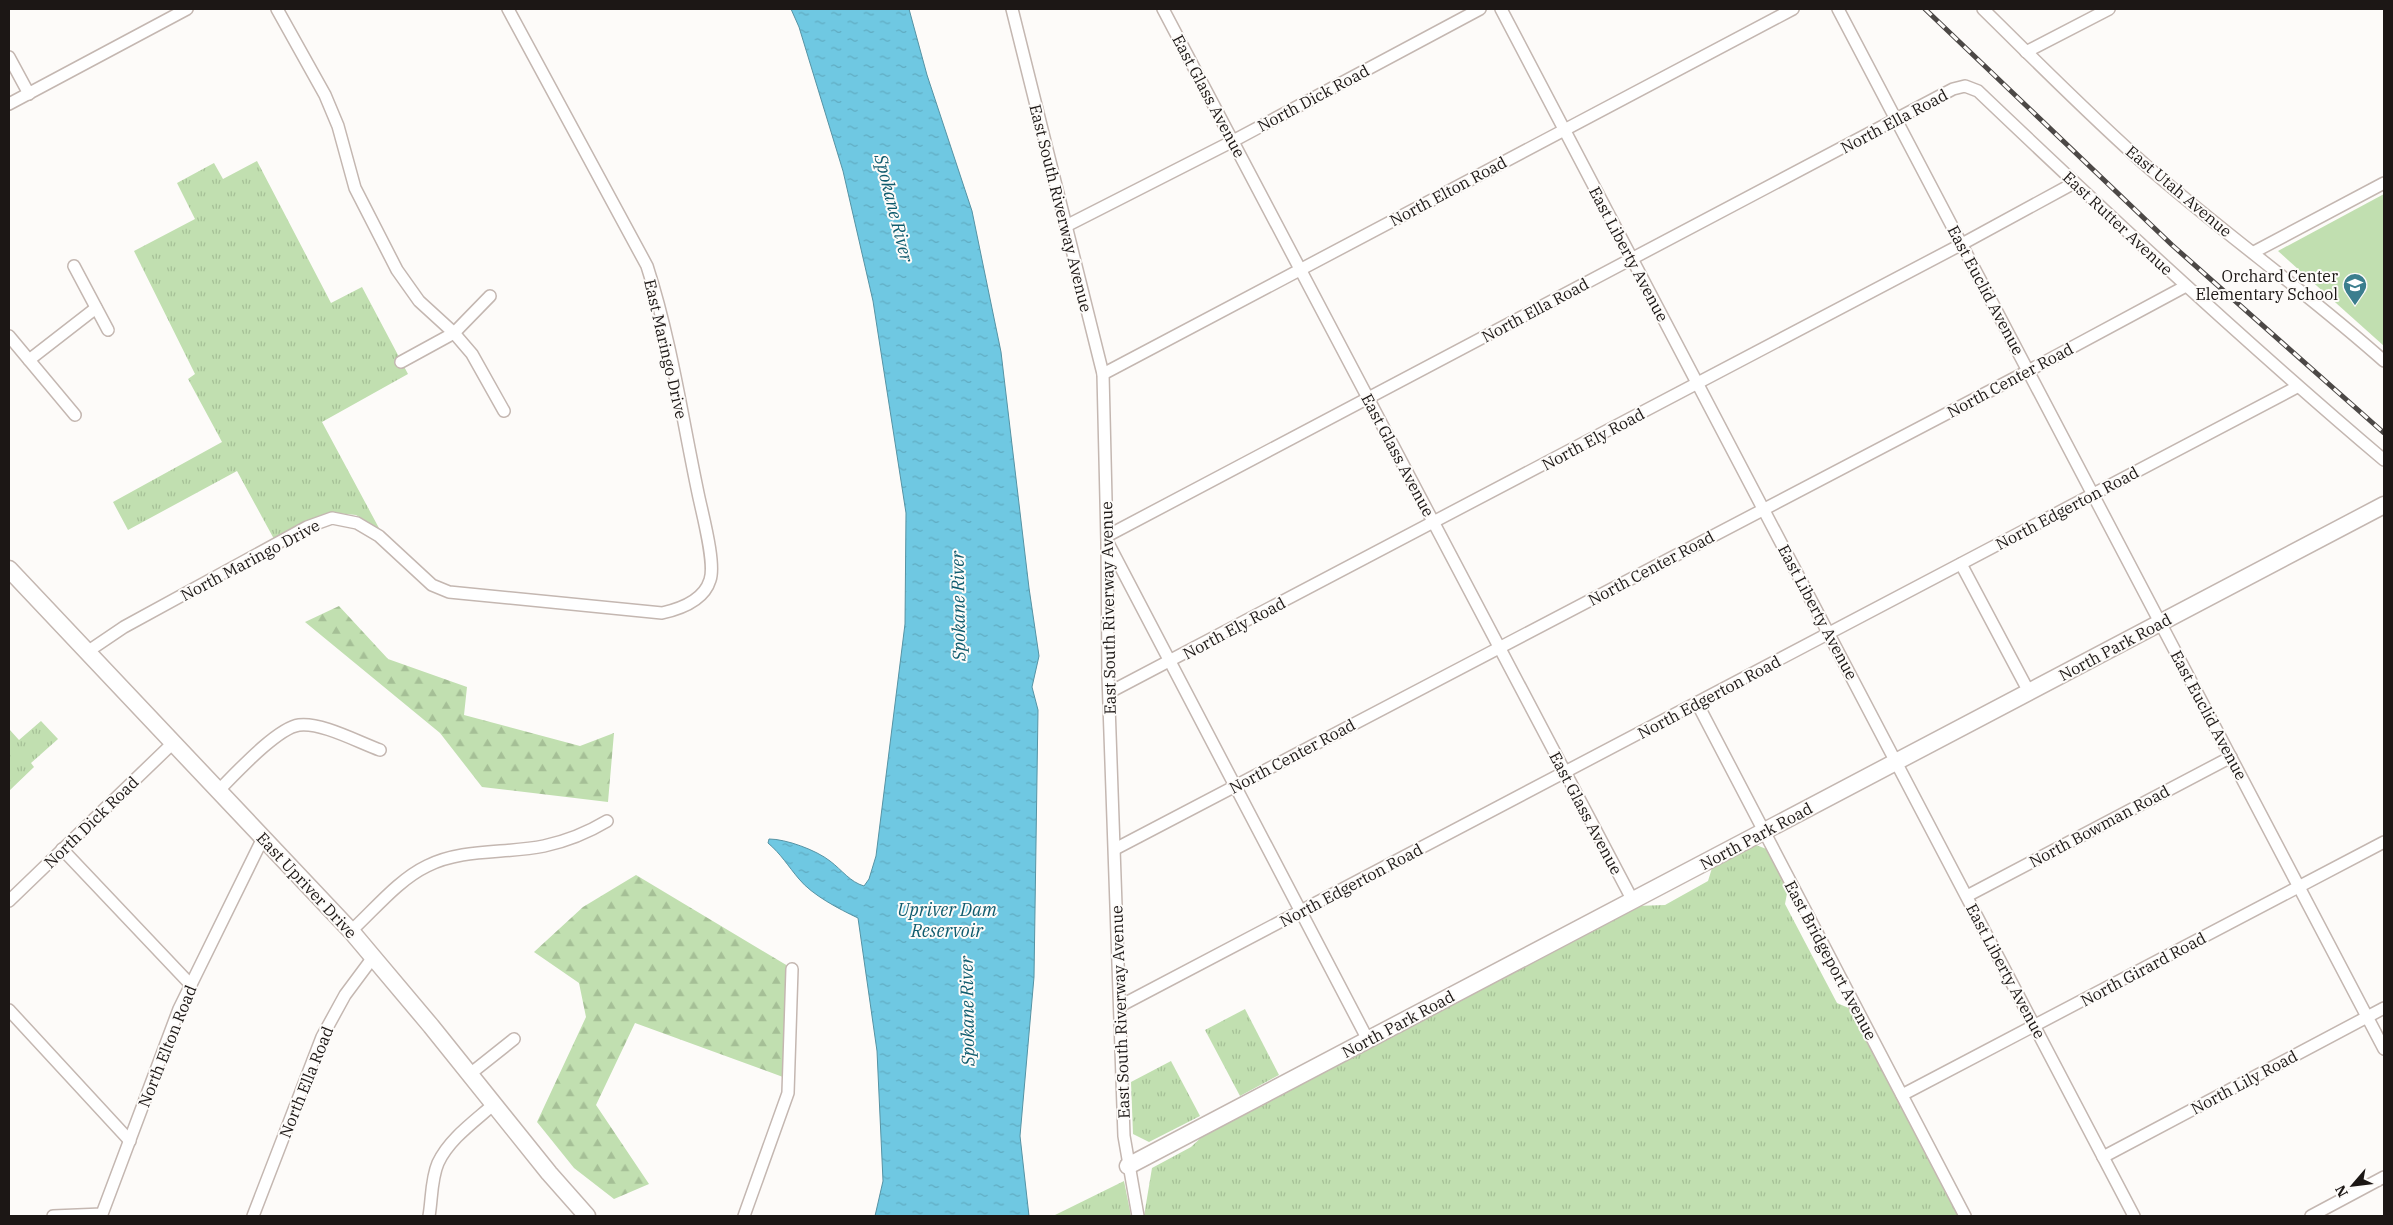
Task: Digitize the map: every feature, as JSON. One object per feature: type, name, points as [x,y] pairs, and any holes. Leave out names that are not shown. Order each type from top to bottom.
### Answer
[{"type":"street","points":[[161,9],[167,20]]},
{"type":"street","points":[[9,104],[187,9]]},
{"type":"street","points":[[277,9],[324,95],[338,126],[355,188],[396,270],[419,301],[454,333],[477,362],[504,411]]},
{"type":"street","name":"East Maringo Drive","points":[[508,9],[647,266],[660,306],[710,555],[710,580],[698,597]]},
{"type":"street","name":"East South Riverway Avenue","points":[[1012,9],[1103,374],[1110,692],[1124,1136],[1138,1216]]},
{"type":"street","name":"East Glass Avenue","points":[[1163,9],[1633,901]]},
{"type":"street","name":"North Dick Road","points":[[1066,226],[1233,141],[1480,9]]},
{"type":"street","name":"East Liberty Avenue","points":[[1501,9],[2134,1216]]},
{"type":"street","name":"North Elton Road","points":[[1103,374],[1793,9]]},
{"type":"street","name":"East Euclid Avenue","points":[[1838,9],[2384,1049]]},
{"type":"street","name":"East Utah Avenue","points":[[1983,9],[2075,101],[2151,170],[2254,252],[2384,361]]},
{"type":"street","points":[[2026,52],[2109,9]]},
{"type":"street","points":[[9,56],[29,94]]},
{"type":"street","name":"North Ella Road","points":[[1107,539],[1368,398],[1952,89],[1965,86]]},
{"type":"street","name":"East Rutter Avenue","points":[[1965,86],[1978,91],[2297,387],[2384,460]]},
{"type":"street","name":"North Ely Road","points":[[1110,692],[1962,244],[2074,182]]},
{"type":"street","points":[[2254,252],[2384,183]]},
{"type":"street","points":[[74,266],[108,330]]},
{"type":"street","name":"North Center Road","points":[[1115,849],[2186,286]]},
{"type":"street","points":[[401,362],[454,333],[490,296]]},
{"type":"street","points":[[29,360],[96,308]]},
{"type":"street","points":[[9,336],[75,415]]},
{"type":"street","name":"North Edgerton Road","points":[[1120,1006],[1302,912],[2297,387]]},
{"type":"street","name":"North Park Road","points":[[1128,1166],[2384,505]]},
{"type":"street","name":"North Maringo Drive","points":[[87,652],[124,627],[307,527],[332,518],[357,523],[379,536],[432,585],[449,592],[662,613],[681,609],[698,597]]},
{"type":"street","points":[[1107,539],[1368,1040]]},
{"type":"street","points":[[1960,564],[2029,692]]},
{"type":"street","name":"East Upriver Drive","points":[[9,569],[352,931],[470,1074],[581,1214]]},
{"type":"street","name":"East Bridgeport Avenue","points":[[1697,703],[1965,1216]]},
{"type":"street","points":[[218,791],[273,738],[298,725],[321,728],[380,750]]},
{"type":"street","name":"North Dick Road","points":[[9,902],[173,743]]},
{"type":"street","name":"North Bowman Road","points":[[1967,896],[2231,757]]},
{"type":"street","points":[[352,931],[403,883],[426,866],[451,857],[543,846],[585,834],[608,821]]},
{"type":"street","name":"North Elton Road","points":[[53,1216],[102,1214],[166,1042],[263,838]]},
{"type":"street","name":"North Girard Road","points":[[1902,1095],[2384,842]]},
{"type":"street","points":[[62,849],[191,986]]},
{"type":"street","name":"North Ella Road","points":[[253,1216],[322,1037],[345,995],[374,956]]},
{"type":"street","points":[[744,1216],[788,1093],[792,969]]},
{"type":"street","name":"North Lily Road","points":[[2103,1157],[2384,1008]]},
{"type":"street","points":[[9,1010],[130,1141]]},
{"type":"street","points":[[470,1074],[514,1039]]},
{"type":"street","points":[[430,1216],[432,1189],[438,1164],[449,1145],[494,1104]]},
{"type":"street","points":[[2311,1216],[2384,1177]]},
{"type":"green space","points":[[257,161],[331,303],[362,287],[408,374],[322,422],[380,530],[356,515],[336,513],[274,539],[237,471],[128,530],[113,502],[222,442],[188,379],[195,374],[134,251],[195,219],[177,183],[214,163],[223,179]]},
{"type":"green space","name":"Orchard Center Elementary School","points":[[2384,194],[2384,346],[2278,251]]},
{"type":"green space","points":[[339,606],[388,659],[467,687],[464,715],[580,746],[614,733],[608,802],[482,787],[440,733],[305,622]]},
{"type":"green space","points":[[41,721],[58,739],[31,763],[34,767],[9,791],[9,729],[19,740]]},
{"type":"green space","points":[[1756,845],[1769,850],[1788,888],[1785,904],[1837,1003],[1851,1009],[1959,1216],[1144,1216],[1152,1168],[1191,1147],[1211,1128],[1636,906],[1665,905],[1708,881],[1712,868],[1749,846]]},
{"type":"green space","points":[[636,875],[788,966],[783,1077],[635,1023],[596,1105],[649,1184],[614,1199],[574,1168],[537,1122],[586,1017],[579,983],[534,952],[583,907]]},
{"type":"green space","points":[[1245,1009],[1279,1075],[1240,1096],[1205,1030]]},
{"type":"green space","points":[[1171,1061],[1200,1116],[1149,1142],[1133,1134],[1131,1082]]},
{"type":"green space","points":[[1124,1181],[1131,1216],[1053,1216]]},
{"type":"water","name":"Upriver Dam Reservoir","points":[[791,9],[909,9],[927,75],[972,211],[1001,352],[1039,656],[1032,687],[1038,710],[1034,977],[1020,1136],[1029,1216],[875,1216],[883,1181],[877,1051],[858,918],[834,906],[811,891],[768,843],[769,839],[776,839],[809,849],[834,864],[850,879],[864,886],[869,879],[876,856],[905,624],[906,513],[873,301],[843,171],[799,27]]},
{"type":"railway","points":[[1925,9],[2172,245],[2384,433]]},
{"type":"place","name":"Orchard Center Elementary School","points":[[2355,306]]},
{"type":"water label","name":"Spokane River","points":[[894,208]]},
{"type":"water label","name":"Spokane River","points":[[958,606]]},
{"type":"water label","name":"Spokane River","points":[[967,1011]]}]
